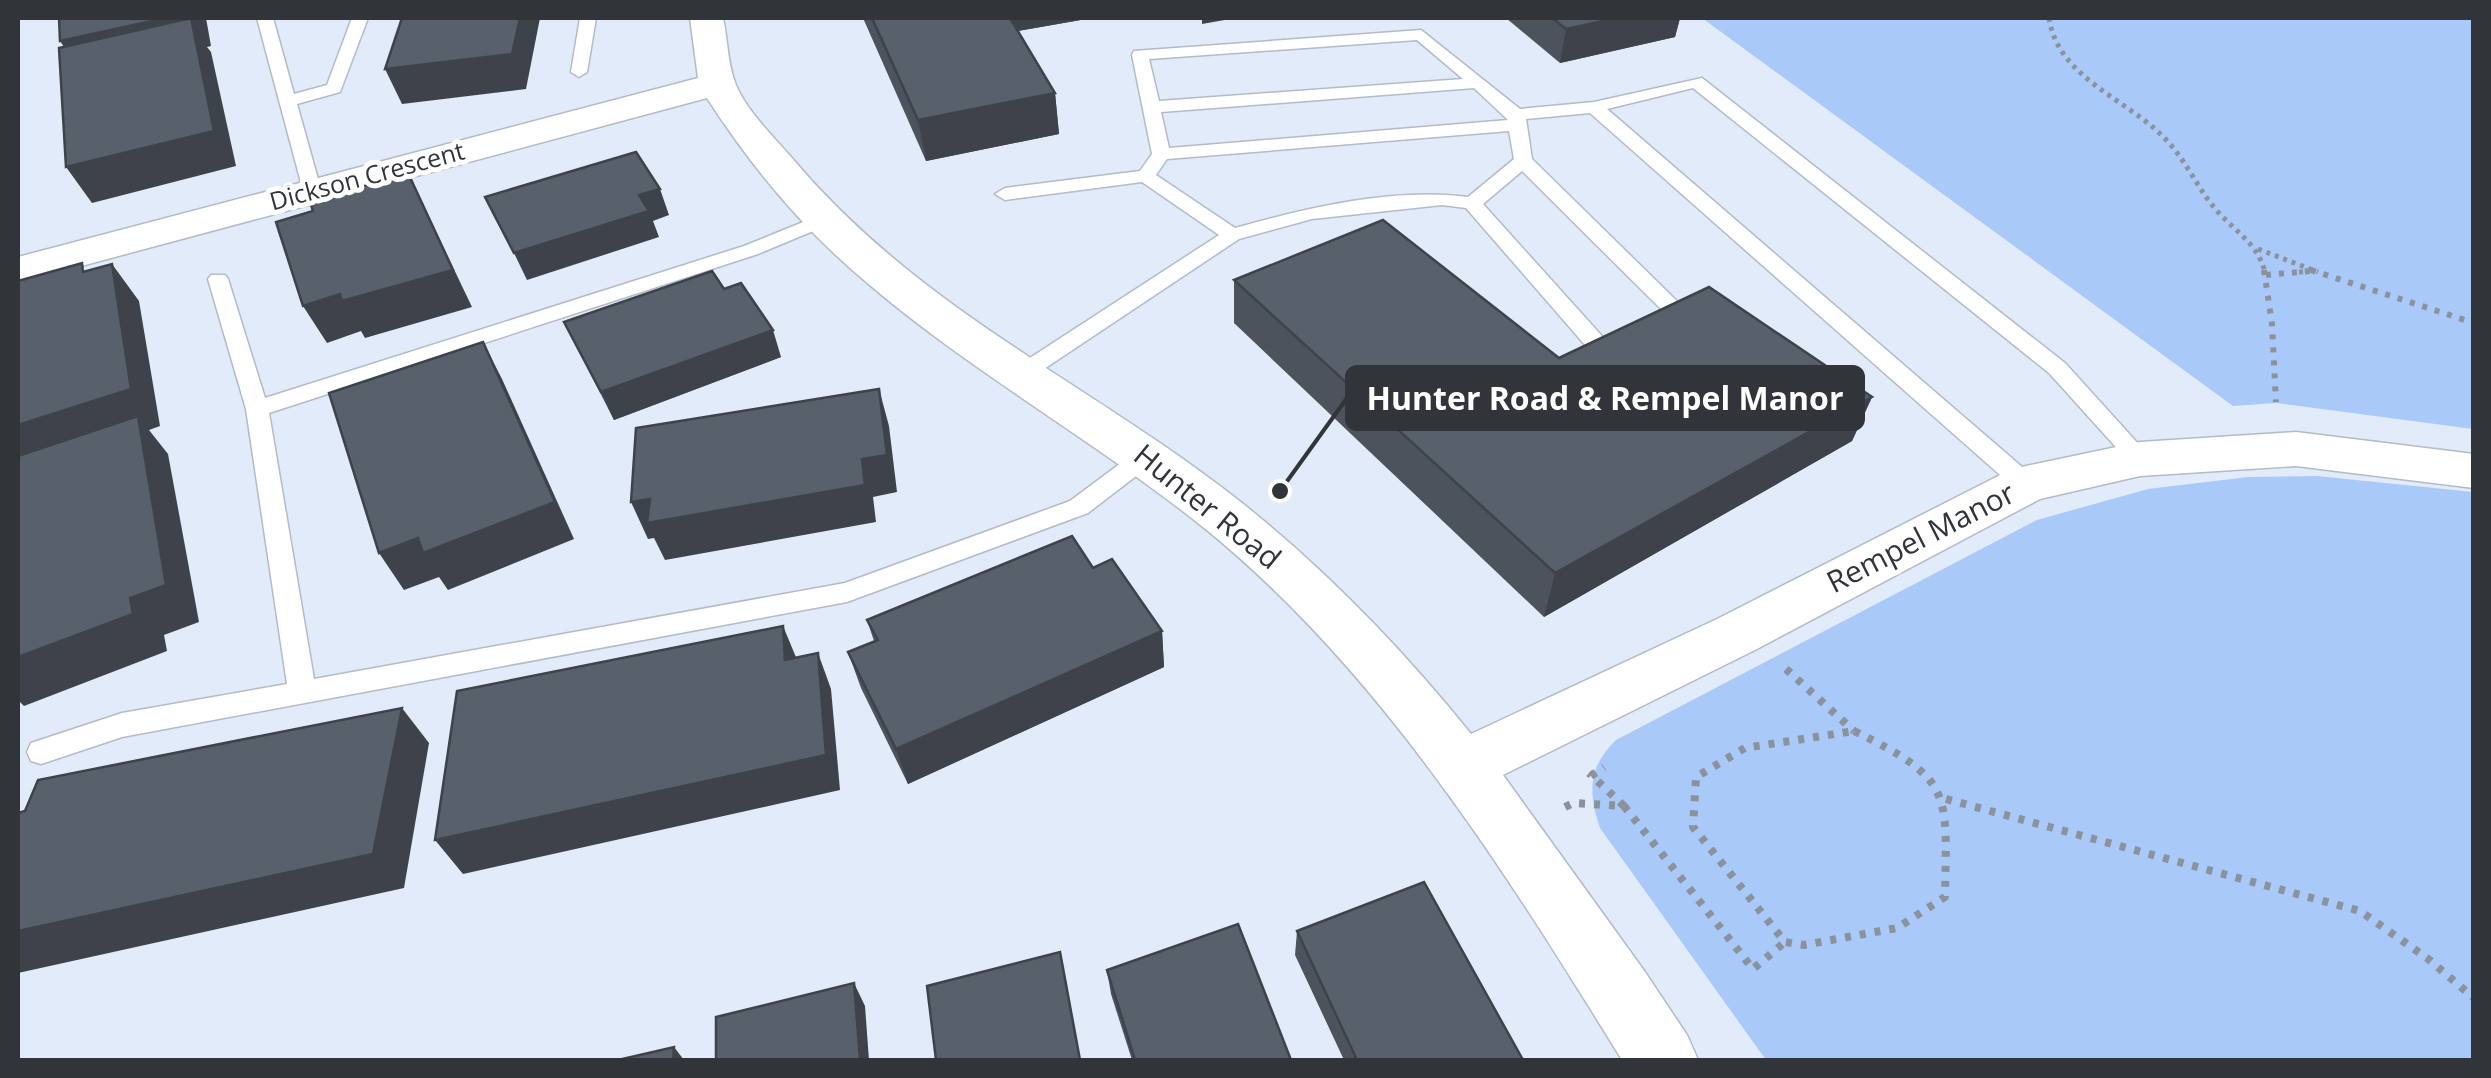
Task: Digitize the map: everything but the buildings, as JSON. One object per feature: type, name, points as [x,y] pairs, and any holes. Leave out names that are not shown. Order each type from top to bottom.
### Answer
[{"type":"street","name":"Hunter Road","points":[[707,18],[718,85],[784,178],[847,247],[938,319],[1144,457],[1236,524],[1381,666],[1464,766],[1590,946],[1662,1060]]},
{"type":"street","name":"Dickson Crescent","points":[[18,270],[671,94],[718,85]]},
{"type":"street","name":"Rempel Manor","points":[[1464,766],[1738,634],[2026,484],[2140,459],[2296,449],[2474,471]]},
{"type":"lane","points":[[265,18],[312,190]]},
{"type":"lane","points":[[287,102],[334,88],[360,18]]},
{"type":"lane","points":[[579,72],[588,18]]},
{"type":"lane","points":[[1146,176],[1161,154],[1140,55],[1421,35],[1516,120],[1522,161],[1675,311]]},
{"type":"lane","points":[[1161,154],[1516,120],[1594,107],[1696,82],[2057,368],[2140,459]]},
{"type":"lane","points":[[1151,107],[1478,83]]},
{"type":"lane","points":[[1594,107],[2026,484]]},
{"type":"lane","points":[[1472,203],[1522,161]]},
{"type":"lane","points":[[1005,194],[1146,176],[1232,235]]},
{"type":"lane","points":[[1021,374],[1232,235],[1311,213],[1442,199],[1472,203],[1592,340]]},
{"type":"lane","points":[[257,409],[751,250],[823,220]]},
{"type":"lane","points":[[218,279],[257,409],[302,692]]},
{"type":"lane","points":[[42,752],[122,725],[847,592],[1079,507],[1144,457]]},
{"type":"path","points":[[2050,18],[2048,28],[2071,62],[2165,138],[2206,201],[2257,248],[2311,271],[2474,323]]},
{"type":"path","points":[[2257,248],[2266,275],[2276,403],[2283,418]]},
{"type":"path","points":[[2266,275],[2311,271]]},
{"type":"path","points":[[1768,677],[1784,668],[1854,731],[1934,776],[1946,800],[1945,898],[1896,928],[1804,946],[1785,942],[1693,827],[1696,777],[1745,748],[1854,731]]},
{"type":"path","points":[[1549,725],[1591,776],[1624,806],[1753,970],[1785,942]]},
{"type":"path","points":[[1591,776],[1620,757]]},
{"type":"path","points":[[1946,800],[2360,910],[2428,958],[2474,998]]},
{"type":"path","points":[[1574,804],[1624,806]]},
{"type":"shaded area","points":[[1702,18],[2473,18],[2473,429],[2276,403],[2233,406]]},
{"type":"shaded area","points":[[2317,476],[2473,492],[2473,1060],[1766,1060],[1600,828],[1592,791],[1595,770],[1616,740],[2037,520],[2148,489],[2248,477]]},
{"type":"place","name":"Hunter Road & Rempel Manor","points":[[1280,491]]}]
